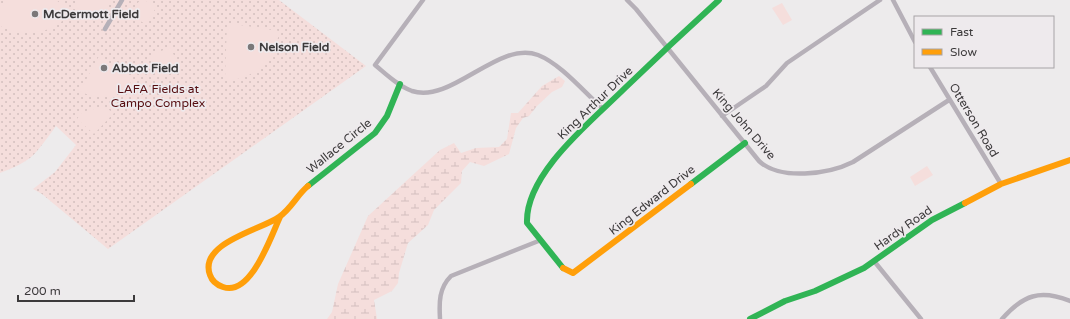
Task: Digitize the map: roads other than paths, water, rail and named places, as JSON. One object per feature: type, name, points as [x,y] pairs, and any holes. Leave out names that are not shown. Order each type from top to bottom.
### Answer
[{"type":"street","points":[[105,29],[122,0]]},
{"type":"street","points":[[423,0],[375,65],[400,84],[414,92],[432,92],[510,55],[528,53],[549,60],[604,109]]},
{"type":"street","name":"King John Drive","points":[[627,0],[636,8],[667,49],[766,167],[778,172],[832,170],[853,162],[949,100]]},
{"type":"street","name":"King Arthur Drive","points":[[573,273],[564,269],[527,223],[526,214],[529,205],[543,177],[558,154],[719,0]]},
{"type":"street","points":[[722,116],[766,86],[787,63],[880,0]]},
{"type":"street","points":[[893,0],[914,40]]},
{"type":"street","name":"Otterson Road","points":[[931,68],[1001,184]]},
{"type":"street","name":"Wallace Circle","points":[[280,217],[233,240],[216,252],[210,259],[208,268],[210,277],[216,284],[228,289],[237,288],[245,284],[251,276],[280,217],[314,180],[375,133],[385,118],[400,84]]},
{"type":"street","name":"King Edward Drive","points":[[573,273],[745,143]]},
{"type":"street","name":"Hardy Road","points":[[750,319],[785,301],[836,282],[874,261],[932,220],[1001,184],[1070,160]]},
{"type":"street","points":[[440,319],[440,294],[445,282],[451,276],[541,240]]},
{"type":"street","points":[[874,261],[921,319]]},
{"type":"street","points":[[1002,319],[1017,304],[1032,297],[1049,295],[1070,301]]},
{"type":"place","name":"McDermott Field","points":[[35,14]]},
{"type":"place","name":"Nelson Field","points":[[251,47]]},
{"type":"place","name":"Abbot Field","points":[[104,68]]},
{"type":"park label","name":"LAFA Fields at Campo Complex","points":[[158,96]]}]
